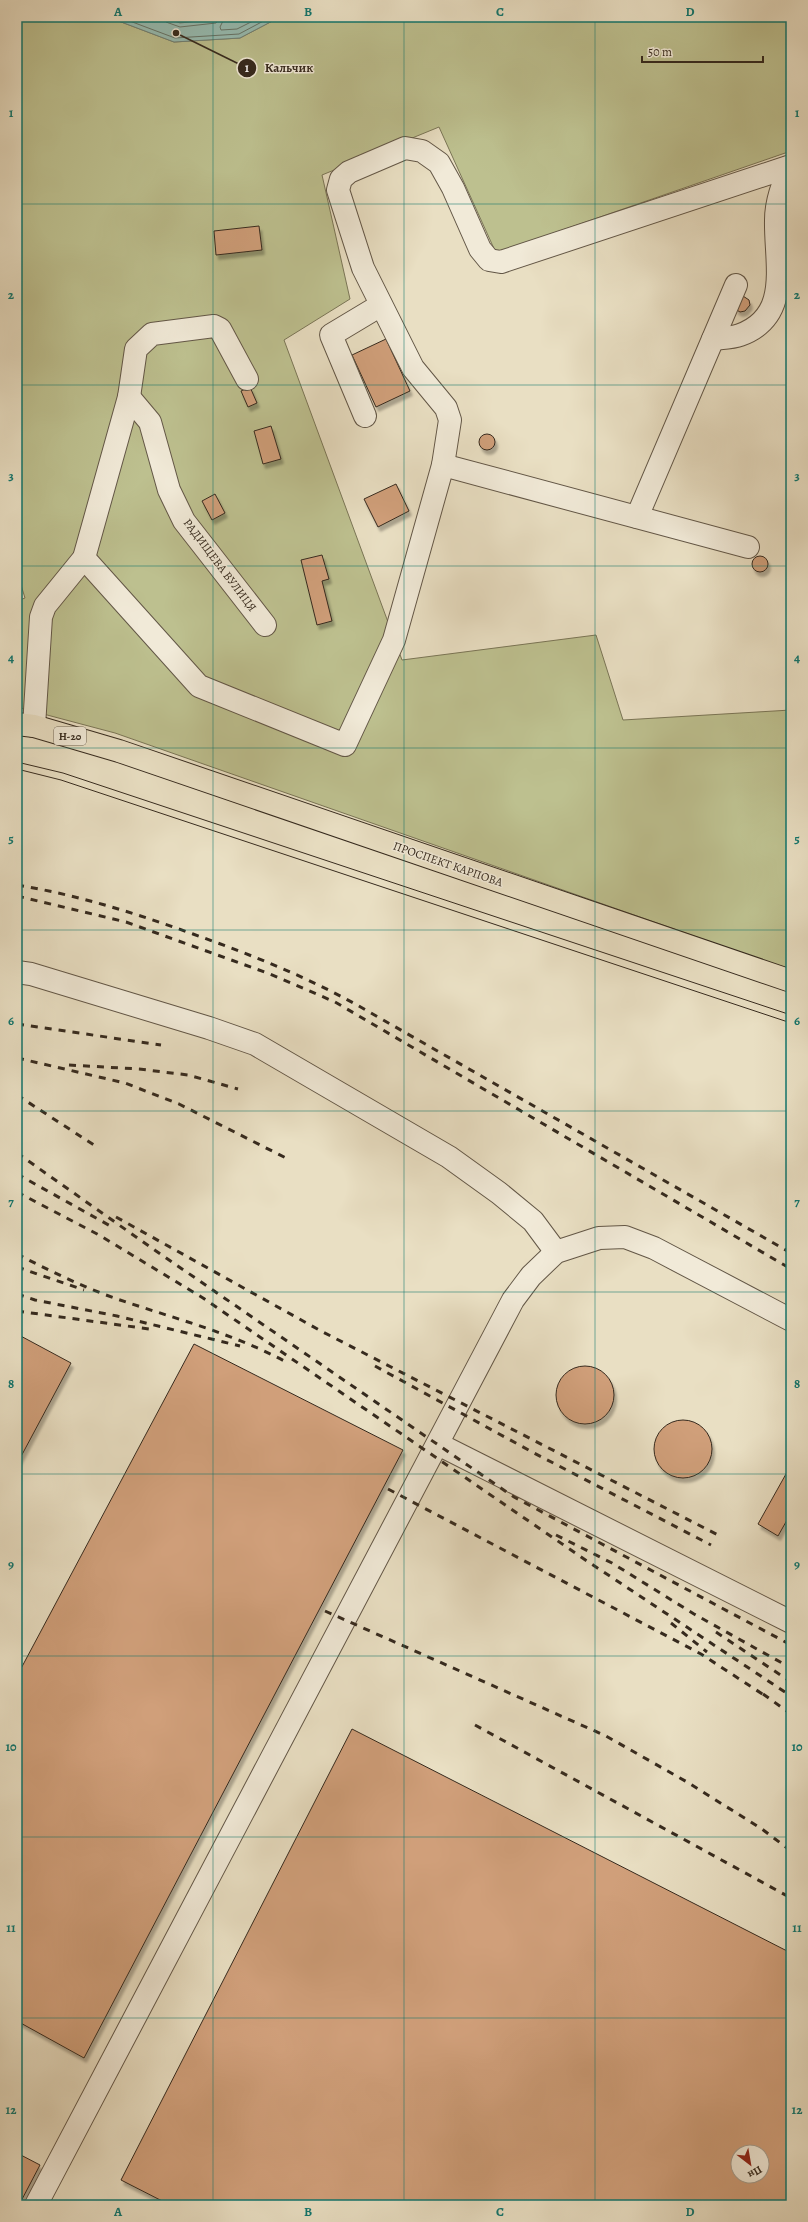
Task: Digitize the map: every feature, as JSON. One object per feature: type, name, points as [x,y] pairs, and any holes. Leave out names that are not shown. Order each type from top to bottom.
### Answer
[{"type":"main road","name":"ПРОСПЕКТ КАРПОВА","points":[[25,725],[106,747],[791,981]]},
{"type":"street","points":[[84,558],[199,686],[345,745],[394,640],[443,465],[450,420],[446,408],[413,368],[363,268],[338,190],[341,179],[349,172],[405,148],[422,151],[439,163],[453,188],[480,249],[489,260],[501,262],[790,167]]},
{"type":"street","points":[[713,339],[740,335],[746,332],[758,325],[773,308],[778,290],[776,219],[779,194],[790,167]]},
{"type":"street","points":[[637,517],[736,285]]},
{"type":"street","points":[[365,416],[331,334],[381,305]]},
{"type":"street","points":[[25,725],[41,617],[45,606],[84,558],[129,397],[136,349],[152,334],[163,331],[214,326],[220,329],[247,379]]},
{"type":"street","name":"РАДИЩЕВА ВУЛИЦЯ","points":[[129,397],[150,422],[170,490],[184,521],[265,624]]},
{"type":"street","points":[[443,465],[748,547]]},
{"type":"street","points":[[17,972],[31,974],[209,1028],[255,1044],[449,1158],[499,1193],[533,1221],[556,1252]]},
{"type":"street","points":[[36,2205],[514,1300],[531,1276],[556,1252],[599,1238],[625,1237],[654,1248],[791,1320]]},
{"type":"street","points":[[438,1444],[791,1622]]},
{"type":"green space","points":[[17,17],[108,17],[174,42],[240,38],[280,17],[791,17],[791,151],[496,253],[439,127],[322,175],[350,299],[284,340],[402,660],[596,635],[623,720],[791,710],[791,970],[115,733],[17,707],[17,601],[25,598],[17,572]]},
{"type":"green space","points":[[163,17],[234,17],[180,23]]},
{"type":"water","points":[[108,17],[163,17],[180,23],[234,17],[280,17],[240,38],[174,42]]},
{"type":"building","points":[[259,226],[262,250],[216,255],[214,231]]},
{"type":"building","points":[[743,296],[749,300],[750,305],[745,311],[740,312],[735,309]]},
{"type":"building","points":[[386,339],[410,391],[376,407],[352,355]]},
{"type":"building","points":[[250,387],[257,403],[248,407],[241,391]]},
{"type":"building","points":[[271,426],[281,459],[263,464],[254,431]]},
{"type":"building","points":[[487,434],[493,436],[495,442],[493,448],[487,450],[481,448],[479,442],[481,436]]},
{"type":"building","points":[[396,484],[409,511],[378,527],[364,499]]},
{"type":"building","points":[[215,494],[225,513],[212,520],[202,501]]},
{"type":"building","points":[[322,555],[329,579],[322,581],[332,621],[317,625],[301,560]]},
{"type":"building","points":[[760,556],[766,558],[768,564],[766,570],[760,572],[754,570],[752,564],[754,558]]},
{"type":"building","points":[[17,1334],[71,1363],[17,1464]]},
{"type":"building","points":[[194,1344],[403,1450],[84,2058],[17,2021],[17,1676]]},
{"type":"building","points":[[585,1366],[596,1368],[609,1379],[612,1384],[614,1395],[612,1406],[601,1419],[596,1422],[585,1424],[574,1422],[561,1411],[558,1406],[556,1395],[558,1384],[569,1371],[574,1368]]},
{"type":"building","points":[[683,1420],[694,1422],[707,1433],[710,1438],[712,1449],[710,1460],[699,1473],[694,1476],[683,1478],[672,1476],[659,1465],[656,1460],[654,1449],[656,1438],[667,1425],[672,1422]]},
{"type":"building","points":[[791,1465],[791,1513],[778,1536],[758,1524]]},
{"type":"building","points":[[352,1729],[791,1953],[791,2205],[170,2205],[121,2180]]},
{"type":"building","points":[[17,2153],[40,2165],[19,2205],[17,2204]]},
{"type":"tram line","points":[[17,762],[63,773],[791,1015]]},
{"type":"tram line","points":[[17,769],[61,780],[791,1023]]},
{"type":"railway","points":[[17,885],[84,899],[150,919],[256,958],[317,984],[357,1005],[791,1253]]},
{"type":"railway","points":[[17,896],[126,922],[270,974],[335,1002],[791,1269]]},
{"type":"railway","points":[[17,1024],[161,1045]]},
{"type":"railway","points":[[17,1058],[125,1083],[179,1104],[288,1159]]},
{"type":"railway","points":[[69,1065],[139,1069],[188,1075],[238,1089]]},
{"type":"railway","points":[[17,1095],[97,1147]]},
{"type":"railway","points":[[17,1153],[156,1251],[514,1497],[791,1645]]},
{"type":"railway","points":[[17,1174],[114,1228]]},
{"type":"railway","points":[[17,1192],[99,1235],[203,1298],[587,1561],[791,1696]]},
{"type":"railway","points":[[116,1217],[321,1331],[718,1535]]},
{"type":"railway","points":[[17,1254],[98,1292],[229,1336],[288,1363]]},
{"type":"railway","points":[[17,1267],[84,1290]]},
{"type":"railway","points":[[17,1294],[35,1300],[117,1316],[240,1346]]},
{"type":"railway","points":[[17,1311],[149,1329]]},
{"type":"railway","points":[[375,1366],[534,1453],[711,1545]]},
{"type":"railway","points":[[388,1489],[701,1654],[767,1697]]},
{"type":"railway","points":[[556,1535],[612,1563],[694,1614],[791,1668]]},
{"type":"railway","points":[[325,1611],[606,1736],[687,1782],[762,1829],[791,1851]]},
{"type":"railway","points":[[671,1623],[707,1652]]},
{"type":"railway","points":[[716,1632],[791,1682]]},
{"type":"railway","points":[[763,1694],[791,1714]]},
{"type":"railway","points":[[475,1725],[791,1898]]},
{"type":"place","name":"Кальчик","points":[[176,33]]}]
